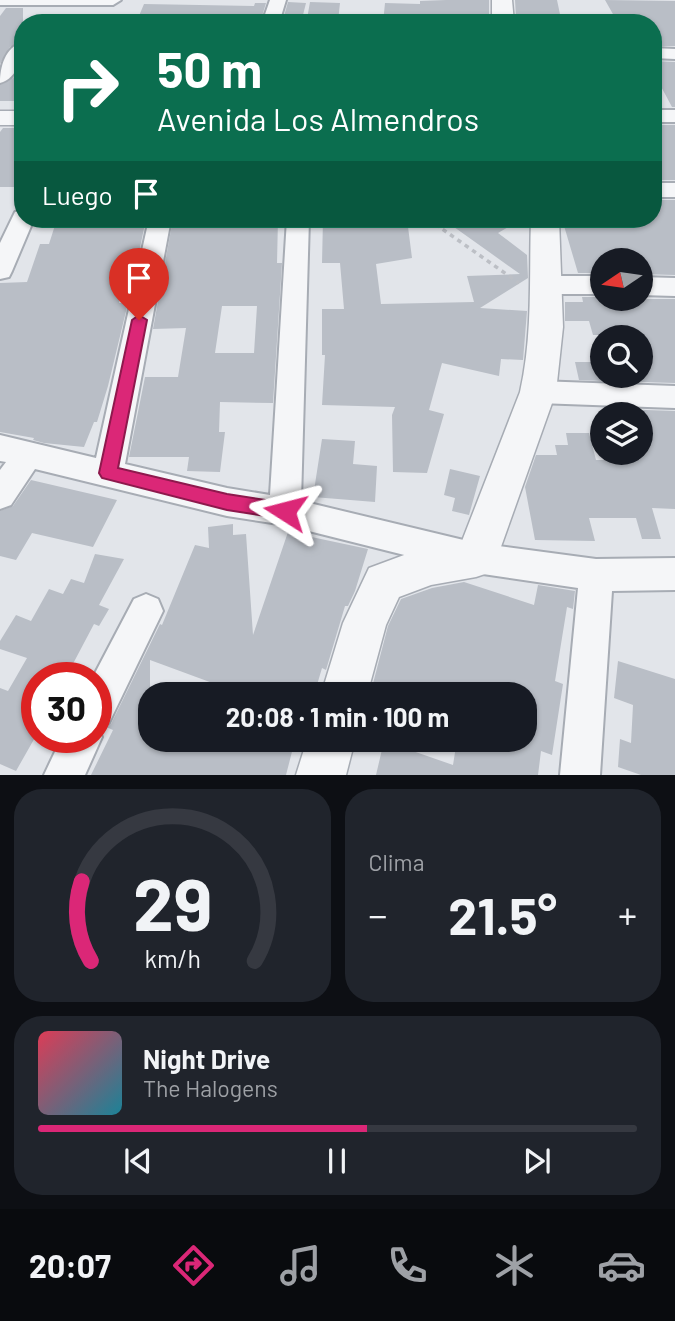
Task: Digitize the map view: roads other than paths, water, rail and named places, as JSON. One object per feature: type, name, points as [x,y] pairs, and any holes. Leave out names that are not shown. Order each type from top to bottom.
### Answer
[{"type":"street","points":[[0,0],[113,0]]},
{"type":"street","points":[[0,77],[14,55]]},
{"type":"street","points":[[0,271],[18,228]]},
{"type":"street","points":[[108,473],[158,228]]},
{"type":"street","points":[[285,511],[298,228]]},
{"type":"street","points":[[476,558],[544,371],[547,294],[544,228]]},
{"type":"street","points":[[653,286],[675,287]]},
{"type":"street","points":[[547,294],[590,287]]},
{"type":"street","points":[[538,392],[675,397]]},
{"type":"street","points":[[0,495],[14,452],[227,502],[285,511],[476,558],[596,575],[675,574]]},
{"type":"street","points":[[348,682],[365,622],[384,582],[430,565],[476,558]]},
{"type":"street","points":[[580,775],[596,575]]},
{"type":"street","points":[[112,678],[145,611]]},
{"type":"street","points":[[321,775],[328,752]]},
{"type":"street","points":[[64,775],[75,753]]}]
